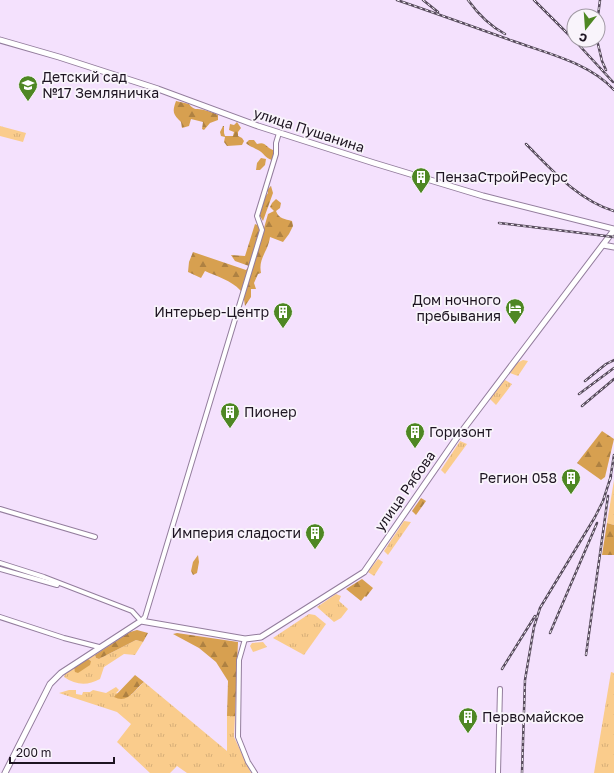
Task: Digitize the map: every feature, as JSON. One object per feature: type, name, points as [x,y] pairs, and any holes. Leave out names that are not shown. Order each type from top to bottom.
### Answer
[{"type":"street","name":"улица Пушанина","points":[[0,40],[59,57],[158,89],[279,133],[483,196],[614,230]]},
{"type":"street","points":[[5,773],[50,684],[61,672],[145,617],[262,230],[257,216],[276,154],[276,143],[279,133]]},
{"type":"street","name":"улица Рябова","points":[[141,621],[245,639],[261,637],[364,572],[456,439],[614,230]]},
{"type":"street","points":[[603,245],[614,247]]},
{"type":"street","points":[[0,509],[96,537]]},
{"type":"street","points":[[0,563],[44,577],[132,611],[141,621]]},
{"type":"street","points":[[0,569],[72,589]]},
{"type":"street","points":[[0,617],[64,638],[99,647]]},
{"type":"street","points":[[245,639],[239,660],[238,737],[248,762],[255,773]]},
{"type":"street","points":[[498,773],[500,689]]},
{"type":"green space","points":[[176,101],[189,104],[194,108],[206,110],[218,115],[218,120],[210,123],[204,130],[202,129],[203,122],[191,119],[189,126],[182,128],[181,122],[174,113]]},
{"type":"green space","points":[[237,122],[241,128],[238,132],[238,136],[244,141],[242,145],[227,146],[224,142],[225,137],[221,136],[220,132],[224,126],[225,136],[233,136],[234,132],[229,130],[230,124],[234,125]]},
{"type":"green space","points":[[0,126],[26,133],[23,142],[0,136]]},
{"type":"green space","points":[[249,140],[254,140],[257,144],[262,143],[273,150],[272,160],[247,144],[246,143]]},
{"type":"green space","points":[[261,158],[266,159],[265,165],[260,170],[256,170],[257,163]]},
{"type":"green space","points":[[271,186],[273,193],[263,221],[260,216],[261,207],[264,198],[268,193],[267,190]]},
{"type":"green space","points":[[276,199],[281,203],[280,208],[276,211],[277,214],[282,218],[292,221],[293,226],[283,242],[270,237],[261,263],[261,273],[258,274],[254,283],[256,289],[251,289],[251,297],[245,306],[242,293],[233,284],[205,271],[201,278],[188,272],[189,262],[193,252],[246,270],[249,266],[235,261],[231,255],[245,256],[255,224],[264,228],[268,214],[274,211],[270,207]]},
{"type":"green space","points":[[523,360],[528,361],[518,376],[510,373],[517,363]]},
{"type":"green space","points":[[505,380],[512,384],[496,405],[490,399]]},
{"type":"green space","points":[[602,431],[614,439],[605,477],[601,480],[577,463]]},
{"type":"green space","points":[[460,441],[467,444],[445,474],[441,470]]},
{"type":"green space","points":[[614,480],[614,525],[607,523]]},
{"type":"green space","points":[[421,498],[426,501],[416,515],[412,511]]},
{"type":"green space","points":[[404,521],[411,522],[388,555],[384,551]]},
{"type":"green space","points":[[607,523],[614,525],[614,555],[602,555]]},
{"type":"green space","points":[[198,555],[199,562],[197,573],[193,575],[191,571],[193,562]]},
{"type":"green space","points":[[378,559],[383,562],[374,576],[368,572]]},
{"type":"green space","points":[[362,579],[373,588],[361,601],[346,589]]},
{"type":"green space","points":[[336,594],[341,596],[339,601],[348,609],[341,618],[334,622],[317,607]]},
{"type":"green space","points":[[309,614],[315,615],[326,624],[304,655],[273,638]]},
{"type":"green space","points":[[137,630],[148,633],[143,642],[136,640],[99,659],[96,658],[95,655],[130,632]]},
{"type":"green space","points":[[177,633],[238,642],[235,716],[227,716],[228,681],[216,662],[199,648],[173,634]]},
{"type":"green space","points":[[136,640],[143,642],[135,655],[124,654],[104,667],[100,679],[91,683],[82,684],[73,682],[64,677],[65,674],[74,668],[74,670],[91,661],[88,659],[95,655],[96,658],[99,659]]},
{"type":"green space","points":[[263,642],[267,647],[253,652],[250,646],[252,643]]},
{"type":"green space","points":[[88,659],[91,661],[90,665],[78,673],[75,672],[74,668]]},
{"type":"green space","points":[[611,672],[614,673],[614,773],[594,773]]},
{"type":"green space","points":[[135,675],[144,682],[130,695],[123,699],[114,697]]},
{"type":"green space","points":[[144,682],[227,751],[227,716],[235,716],[234,737],[251,773],[187,773],[177,766],[170,773],[150,773],[117,742],[131,724],[117,712],[59,693],[69,690],[76,690],[76,694],[82,695],[83,692],[90,692],[93,690],[106,693],[116,687],[119,690],[116,693],[131,695]]},
{"type":"railway","points":[[397,0],[567,60],[593,73],[614,90]]},
{"type":"railway","points":[[423,0],[438,12]]},
{"type":"railway","points":[[468,0],[485,19],[505,34]]},
{"type":"railway","points":[[534,0],[613,82]]},
{"type":"railway","points":[[599,8],[600,0]]},
{"type":"railway","points":[[599,48],[606,70]]},
{"type":"railway","points":[[526,144],[556,174],[577,192],[589,200],[614,211]]},
{"type":"railway","points":[[499,223],[614,237]]},
{"type":"railway","points":[[585,381],[606,364],[614,360]]},
{"type":"railway","points":[[579,394],[614,368]]},
{"type":"railway","points":[[582,406],[614,379]]},
{"type":"railway","points":[[610,480],[614,455]]},
{"type":"railway","points":[[522,773],[525,680],[534,627],[540,608],[595,517],[603,501],[611,476]]},
{"type":"railway","points":[[586,655],[608,496]]},
{"type":"railway","points":[[550,633],[597,523]]},
{"type":"railway","points":[[502,669],[535,616]]},
{"type":"place","name":"Детский сад №17 Земляничка","points":[[28,102]]},
{"type":"place","name":"ПензаСтройРесурс","points":[[421,194]]},
{"type":"place","name":"Дом ночного пребывания","points":[[515,325]]},
{"type":"place","name":"Интерьер-Центр","points":[[283,329]]},
{"type":"place","name":"Пионер","points":[[230,429]]},
{"type":"place","name":"Горизонт","points":[[415,449]]},
{"type":"place","name":"Регион 058","points":[[571,495]]},
{"type":"place","name":"Империя сладости","points":[[315,550]]},
{"type":"place","name":"Первомайское","points":[[468,734]]}]
